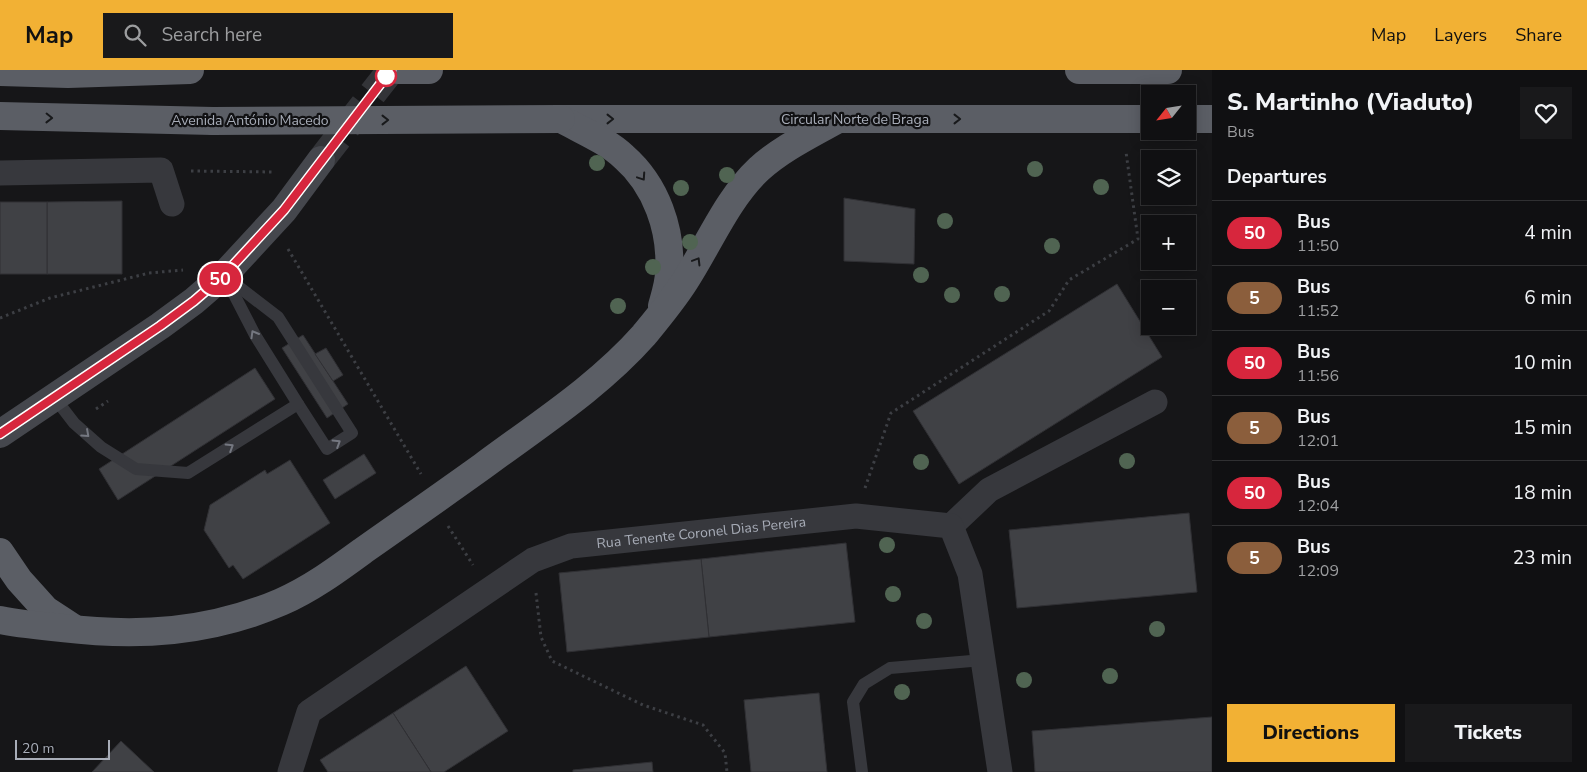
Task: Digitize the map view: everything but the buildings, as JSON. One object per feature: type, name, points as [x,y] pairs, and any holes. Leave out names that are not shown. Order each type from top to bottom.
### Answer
[{"type":"highway","points":[[0,72],[68,74],[190,70]]},
{"type":"highway","points":[[398,70],[429,70]]},
{"type":"highway","points":[[1079,70],[1168,70]]},
{"type":"highway","name":"Avenida António Macedo","points":[[0,116],[213,121],[561,119]]},
{"type":"highway","points":[[561,119],[602,141],[624,156],[640,174],[657,202],[667,235],[670,272],[660,316]]},
{"type":"highway","name":"Circular Norte de Braga","points":[[561,119],[1141,119]]},
{"type":"highway","points":[[19,580],[10,588],[6,602],[9,622],[98,633],[136,634],[170,632],[248,615],[283,601],[322,580],[434,501],[591,385],[630,350],[660,316],[685,282],[744,186],[760,168],[790,147],[838,119]]},
{"type":"highway","points":[[1196,119],[1212,119]]},
{"type":"highway","points":[[0,552],[19,580],[46,610],[76,630]]},
{"type":"main road","points":[[0,434],[194,301],[224,275],[284,210],[321,160]]},
{"type":"street","points":[[0,173],[161,170],[172,204]]},
{"type":"street","points":[[1000,772],[970,574],[951,526],[989,490],[1155,402]]},
{"type":"street","name":"Rua Tenente Coronel Dias Pereira","points":[[290,772],[309,712],[533,560],[564,548],[856,516],[951,526]]},
{"type":"lane","points":[[224,275],[278,317],[352,433],[327,450],[255,335],[224,275]]},
{"type":"lane","points":[[54,397],[74,423],[101,447],[136,469],[188,473],[298,404]]},
{"type":"lane","points":[[862,772],[853,702],[864,684],[890,668],[983,660]]},
{"type":"path","points":[[865,488],[891,413],[1049,311],[1069,280],[1138,239],[1126,152]]},
{"type":"path","points":[[161,170],[282,172]]},
{"type":"path","points":[[288,248],[423,476]]},
{"type":"path","points":[[0,318],[50,298],[149,273],[185,269]]},
{"type":"path","points":[[443,518],[474,566]]},
{"type":"path","points":[[536,589],[540,637],[552,660],[643,705],[703,725],[725,753],[727,772]]},
{"type":"tunnel","points":[[321,160],[391,70]]},
{"type":"bus line","name":"50","points":[[0,434],[160,326],[194,301],[224,275],[284,210],[391,70]]}]
